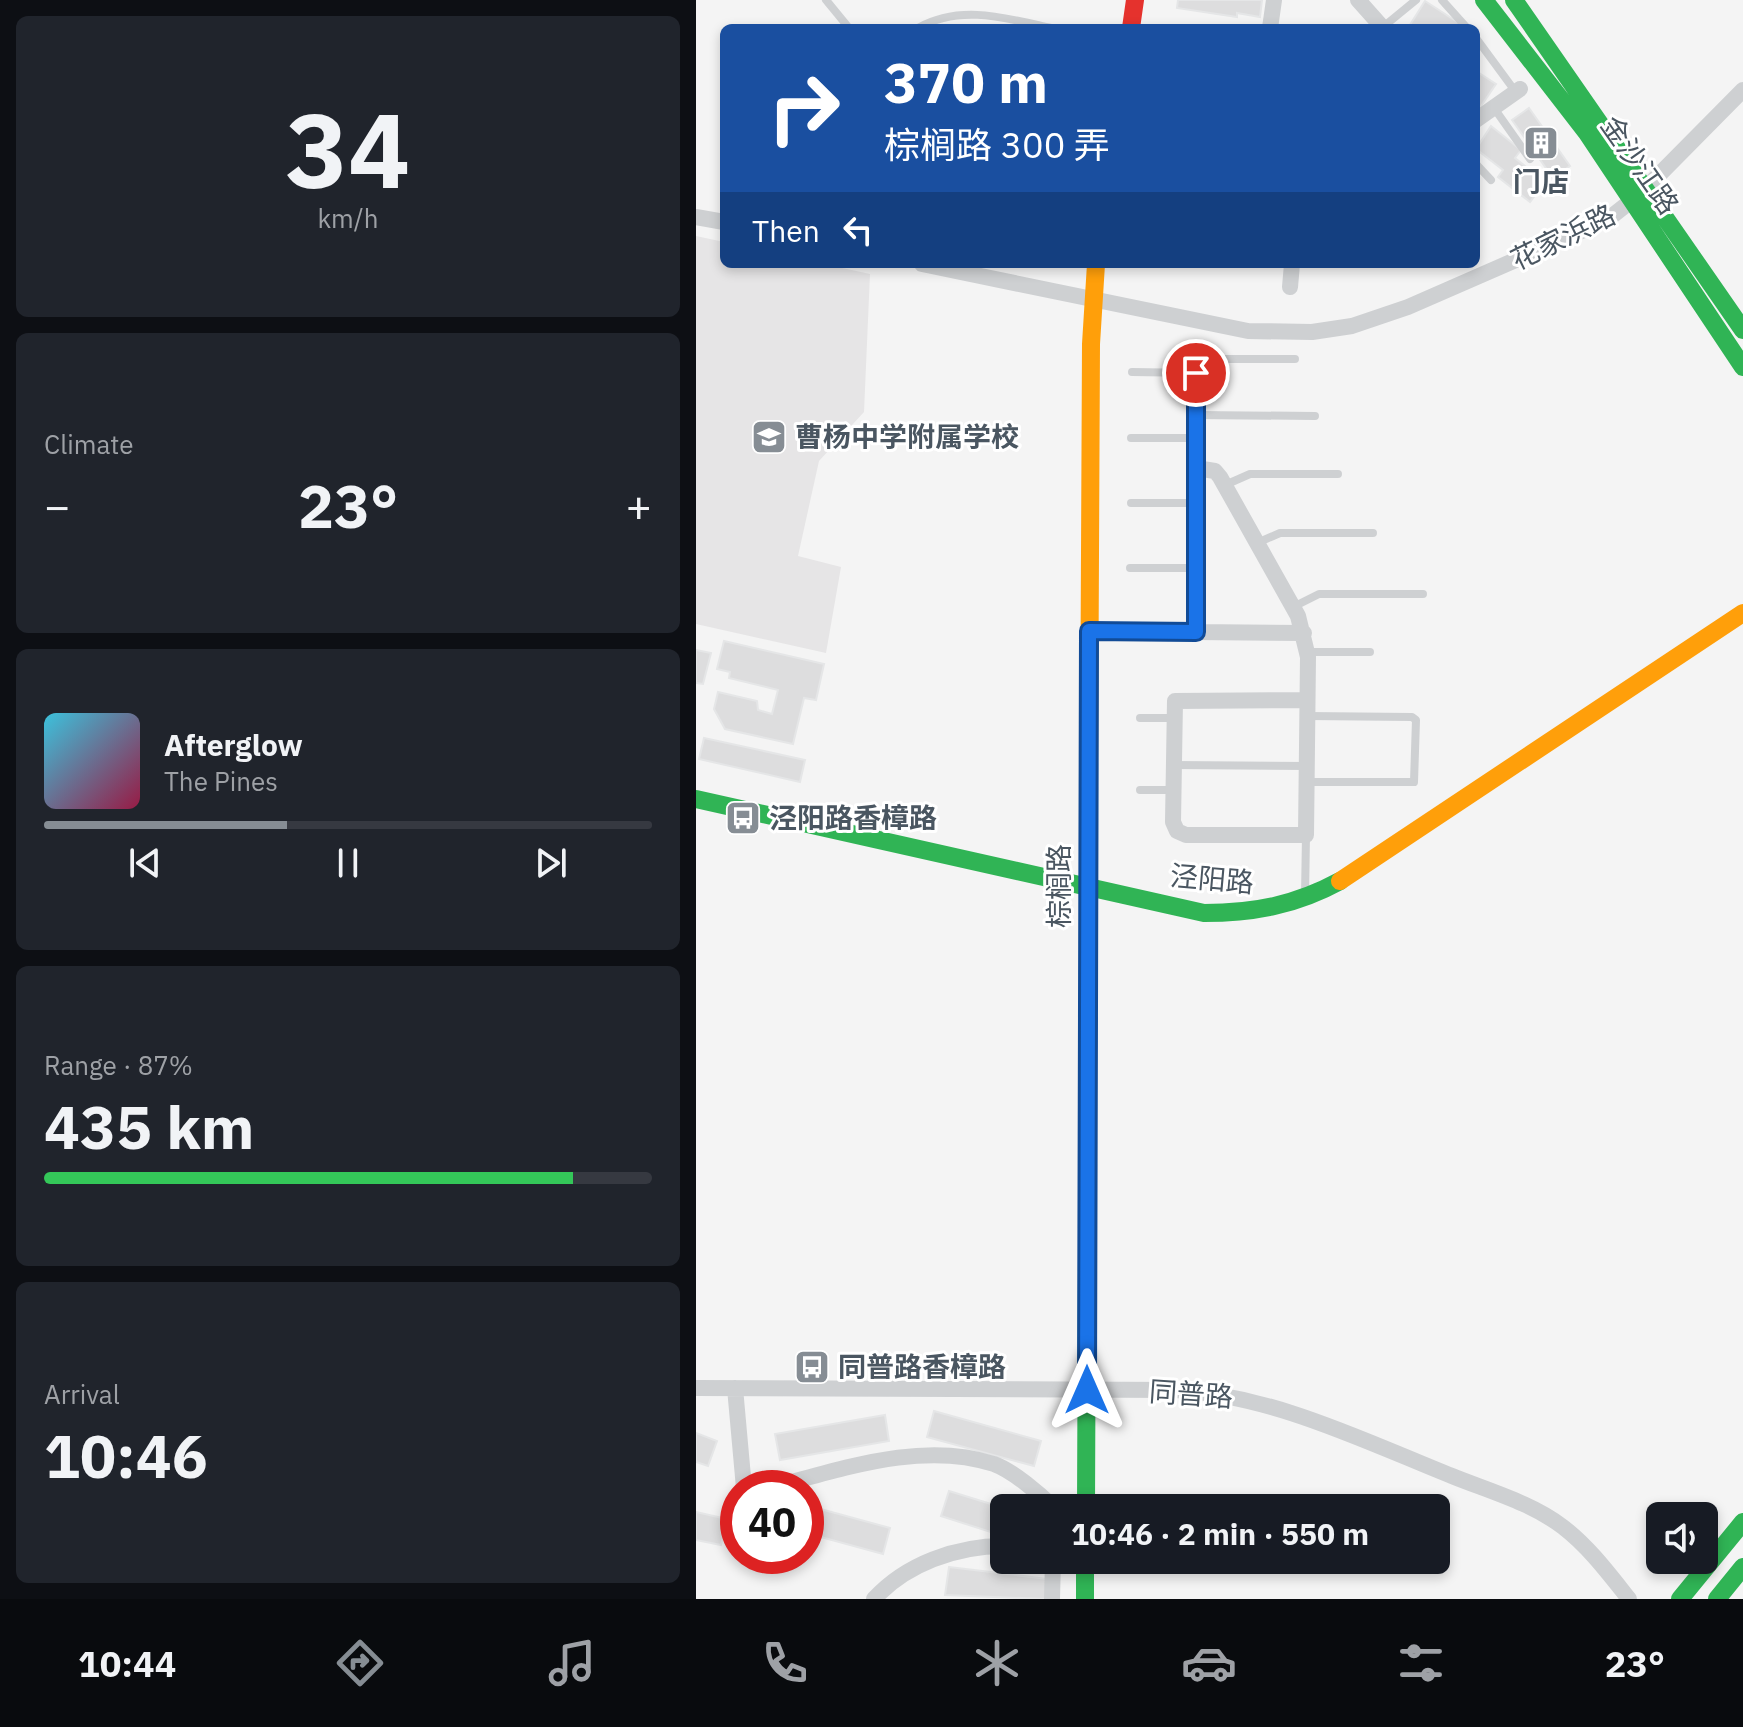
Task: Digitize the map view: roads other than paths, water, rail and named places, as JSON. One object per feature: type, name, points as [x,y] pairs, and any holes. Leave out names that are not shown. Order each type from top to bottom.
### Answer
[{"type":"street","points":[[1132,24],[1135,0]]},
{"type":"street","points":[[1271,24],[1274,0]]},
{"type":"street","points":[[1358,0],[1379,24]]},
{"type":"street","name":"金沙江路","points":[[1484,0],[1516,37],[1632,201],[1743,367]]},
{"type":"street","name":"金沙江路","points":[[1514,0],[1743,330]]},
{"type":"street","points":[[1480,117],[1517,90]]},
{"type":"street","name":"花家浜路","points":[[941,268],[1248,331],[1300,332],[1352,326],[1408,307],[1607,220],[1646,188],[1743,90]]},
{"type":"street","points":[[696,217],[720,221]]},
{"type":"street","name":"棕榈路","points":[[1086,1494],[1087,887],[1096,268]]},
{"type":"street","points":[[1290,287],[1292,268]]},
{"type":"street","points":[[1196,373],[1196,632]]},
{"type":"street","points":[[1196,468],[1215,471],[1293,607],[1304,633],[1307,652],[1307,708],[1306,774],[1306,835],[1186,835],[1177,831],[1173,822],[1173,705],[1179,700],[1307,708]]},
{"type":"street","name":"泾阳路","points":[[696,799],[1204,913],[1263,912],[1305,901],[1358,871],[1743,613]]},
{"type":"street","points":[[1089,631],[1304,633]]},
{"type":"street","name":"同普路","points":[[696,1388],[1209,1392],[1245,1398],[1334,1429],[1523,1505],[1562,1526],[1602,1564],[1629,1599]]},
{"type":"street","points":[[735,1388],[742,1470]]},
{"type":"street","points":[[824,1475],[890,1459],[940,1453],[997,1465],[1035,1494]]},
{"type":"street","points":[[1680,1599],[1743,1522]]},
{"type":"street","points":[[874,1599],[890,1582],[941,1556],[990,1548]]},
{"type":"street","points":[[1717,1599],[1743,1567]]},
{"type":"street","points":[[1052,1599],[1053,1574]]},
{"type":"street","points":[[1085,1574],[1085,1599]]},
{"type":"lane","points":[[826,0],[846,24]]},
{"type":"lane","points":[[1387,24],[1416,0]]},
{"type":"lane","points":[[1442,0],[1463,24]]},
{"type":"lane","points":[[926,24],[936,19],[975,15],[1028,24]]},
{"type":"lane","points":[[1480,45],[1517,90]]},
{"type":"lane","points":[[1494,107],[1530,159]]},
{"type":"lane","points":[[1480,168],[1491,180]]},
{"type":"lane","points":[[1132,372],[1196,373],[1196,364],[1202,359],[1295,359]]},
{"type":"lane","points":[[1196,415],[1315,416]]},
{"type":"lane","points":[[1131,438],[1196,438]]},
{"type":"lane","points":[[1224,485],[1250,474],[1338,474]]},
{"type":"lane","points":[[1131,503],[1196,503]]},
{"type":"lane","points":[[1257,543],[1280,533],[1373,533]]},
{"type":"lane","points":[[1130,568],[1196,568]]},
{"type":"lane","points":[[1293,607],[1319,594],[1423,594]]},
{"type":"lane","points":[[1307,652],[1370,652]]},
{"type":"lane","points":[[1173,765],[1412,783],[1415,779],[1415,718],[1307,708]]},
{"type":"lane","points":[[1140,718],[1173,718]]},
{"type":"lane","points":[[1140,790],[1173,790]]},
{"type":"lane","points":[[1305,901],[1306,835]]},
{"type":"place","name":"门店","points":[[1541,143]]},
{"type":"place","name":"曹杨中学附属学校","points":[[769,437]]},
{"type":"place","name":"泾阳路香樟路","points":[[743,818]]},
{"type":"place","name":"同普路香樟路","points":[[812,1367]]}]
